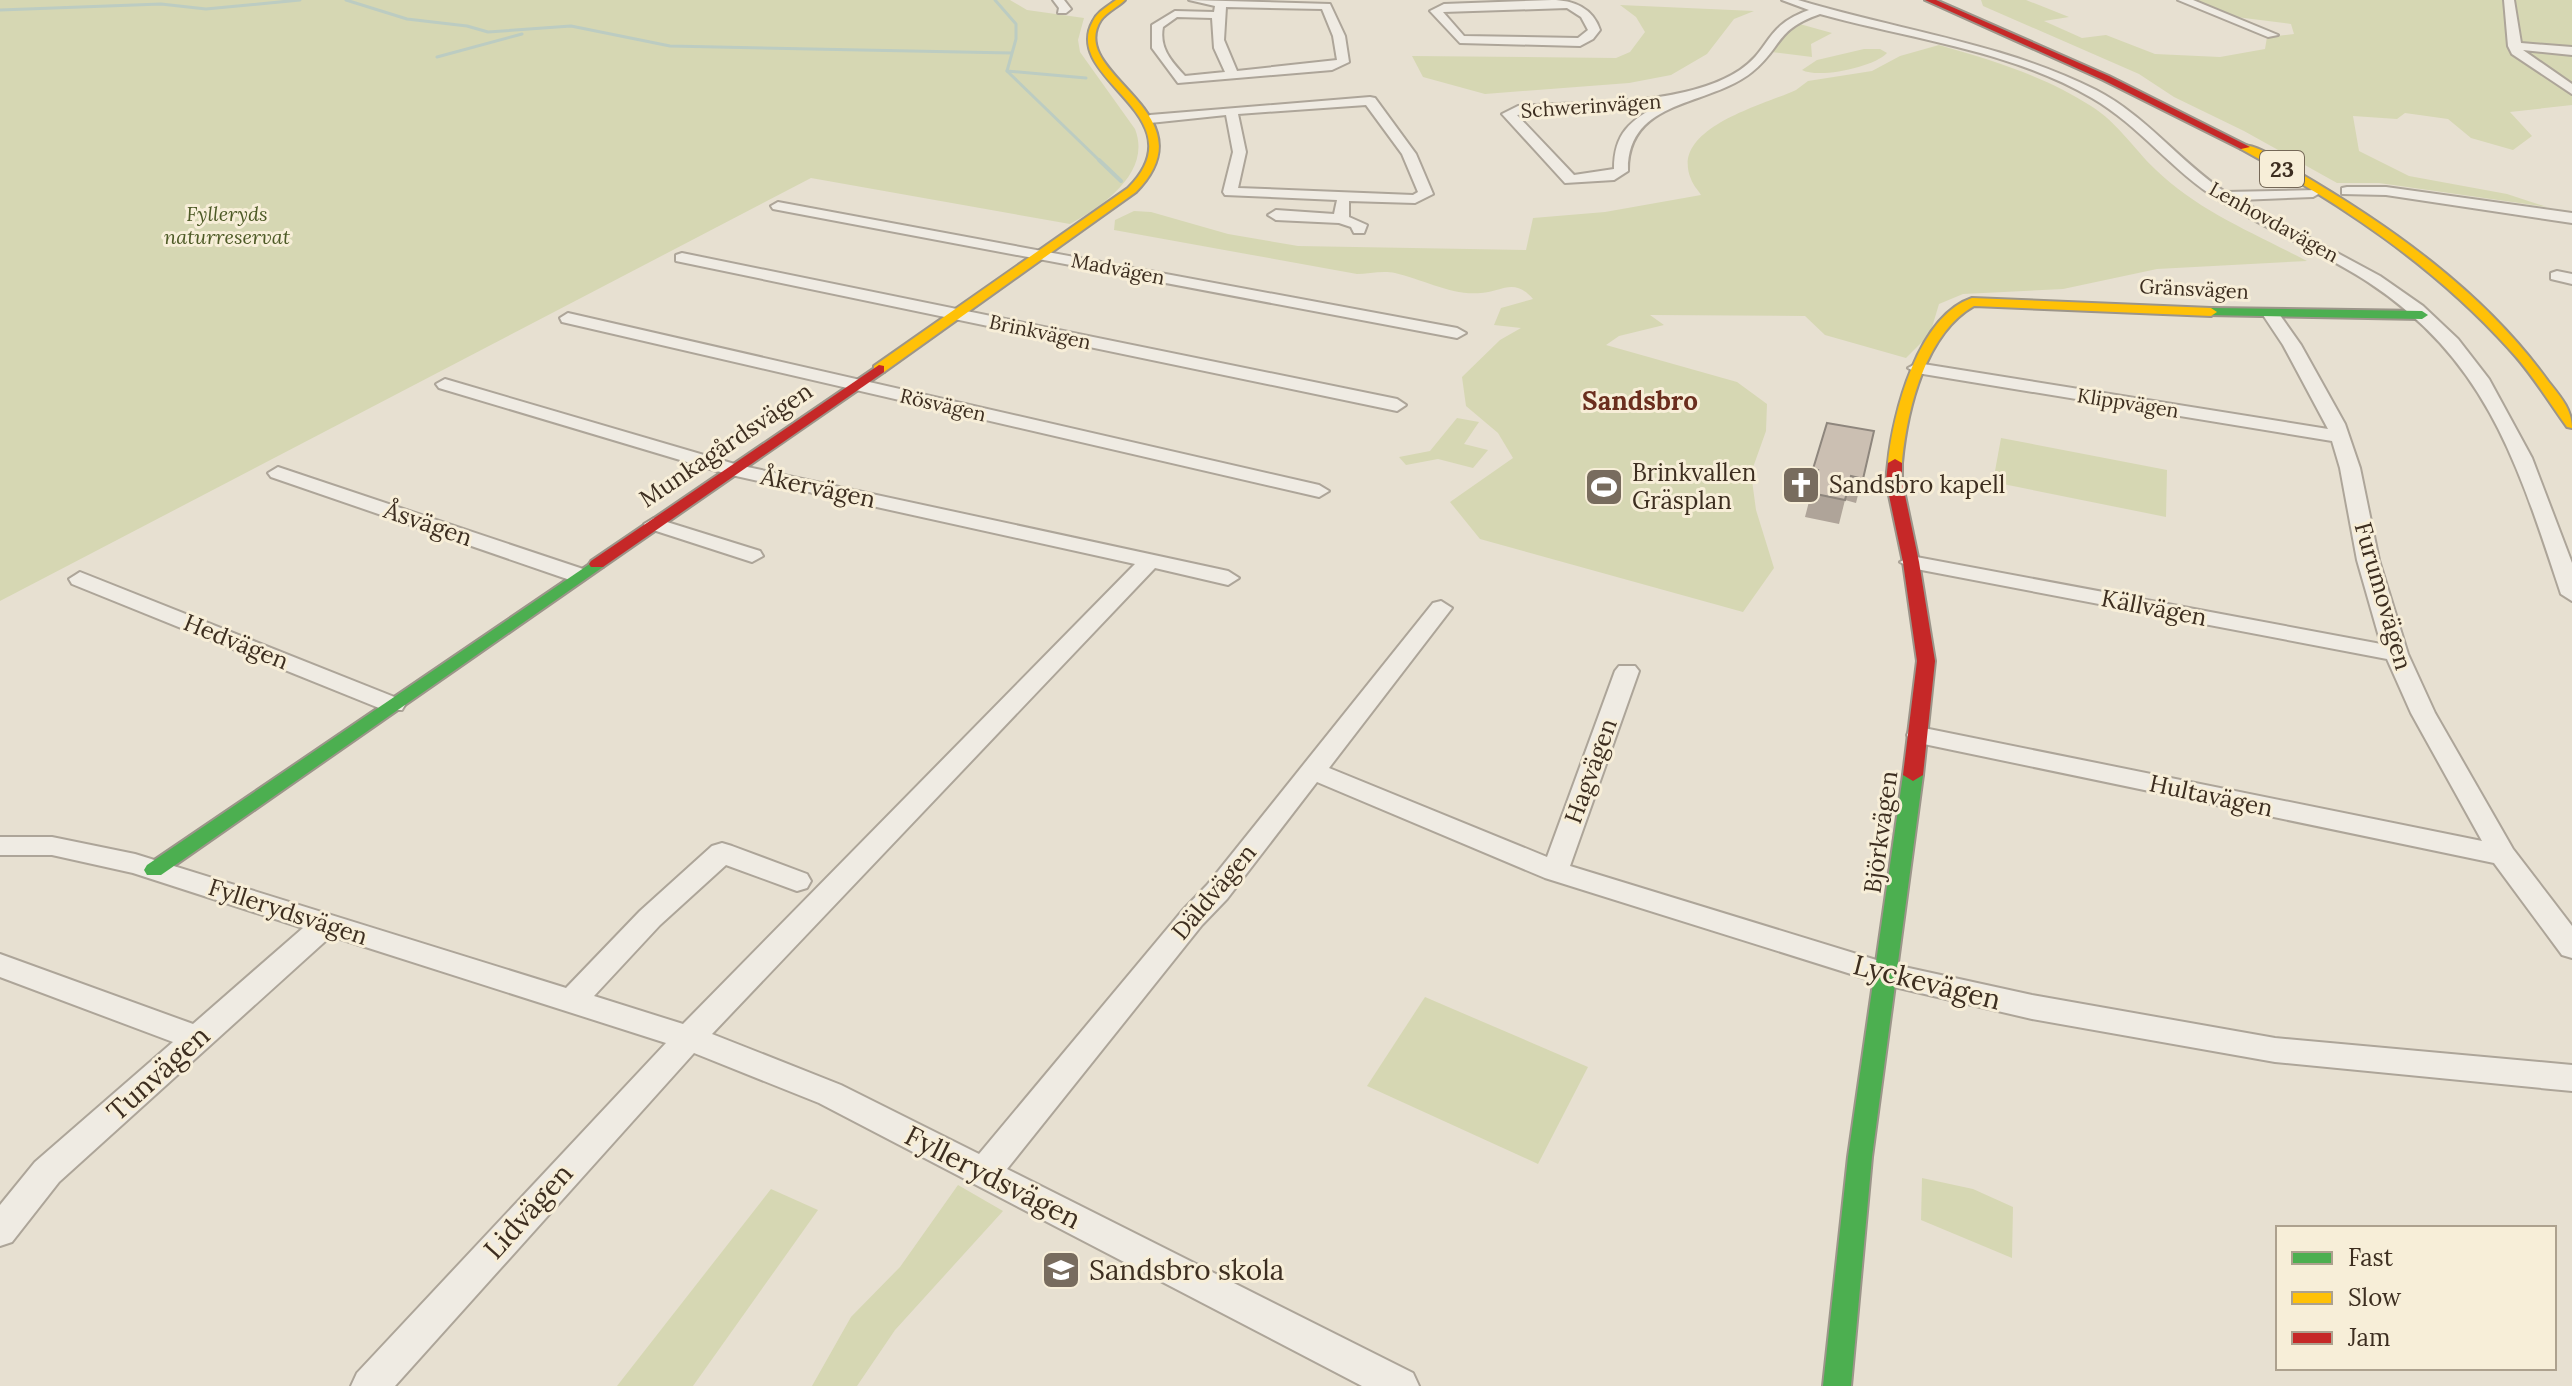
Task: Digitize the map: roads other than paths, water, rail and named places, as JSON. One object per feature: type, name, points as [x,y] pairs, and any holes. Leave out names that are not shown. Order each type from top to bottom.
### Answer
[{"type":"street","points":[[1121,0],[1096,22],[1091,33],[1091,48],[1097,61],[1150,119],[1231,112],[1370,101],[1409,154],[1426,194],[1415,199],[1230,192],[1242,152],[1240,133],[1231,112]]},
{"type":"street","points":[[1198,0],[1219,10]]},
{"type":"street","name":"Lenhovdavägen","points":[[1787,0],[1971,46],[2066,81],[2126,112],[2196,177],[2223,196],[2346,262],[2397,294],[2461,353],[2498,403],[2518,442],[2572,594]]},
{"type":"street","name":"23","points":[[1929,0],[2198,124],[2320,190],[2373,224],[2417,256],[2479,309],[2533,368],[2572,424]]},
{"type":"street","name":"23","points":[[1940,0],[2042,43],[2223,128],[2363,206],[2434,254],[2486,297],[2562,378]]},
{"type":"street","points":[[1957,0],[2042,43]]},
{"type":"street","points":[[2183,0],[2272,35]]},
{"type":"street","points":[[2509,0],[2514,46],[2536,67],[2572,90]]},
{"type":"street","points":[[1562,2],[1582,11],[1593,23],[1594,30],[1589,37],[1580,42],[1460,39],[1436,11],[1444,7],[1562,2]]},
{"type":"street","points":[[1326,3],[1339,36],[1343,62],[1332,66],[1182,80],[1161,54],[1155,37],[1158,25],[1168,16],[1326,3]]},
{"type":"street","points":[[1219,10],[1215,31],[1217,43],[1232,73]]},
{"type":"street","name":"Schwerinvägen","points":[[1677,99],[1518,110],[1509,114],[1570,180],[1620,174],[1619,152],[1624,139],[1639,124],[1677,99],[1738,76],[1754,65],[1783,27],[1820,10]]},
{"type":"street","points":[[2514,46],[2572,51]]},
{"type":"street","name":"Munkagårdsvägen","points":[[154,870],[1118,203],[1148,172],[1155,156],[1150,119]]},
{"type":"street","points":[[2347,191],[2386,191],[2572,218]]},
{"type":"street","points":[[2223,196],[2313,193]]},
{"type":"street","points":[[1341,219],[1345,196]]},
{"type":"street","name":"Madvägen","points":[[778,206],[1457,333]]},
{"type":"street","points":[[1276,215],[1341,219],[1359,225],[1359,230]]},
{"type":"street","name":"Brinkvägen","points":[[682,258],[1397,405]]},
{"type":"street","name":"Gränsvägen","points":[[1963,304],[1996,302],[2271,315],[2422,315]]},
{"type":"street","name":"Björkvägen","points":[[1837,1386],[1860,1157],[1919,735],[1926,661],[1911,562],[1894,481],[1901,424],[1917,368],[1929,345],[1963,304]]},
{"type":"street","name":"Furumovägen","points":[[2271,315],[2321,394],[2340,437],[2355,492],[2368,560],[2396,654],[2430,727],[2503,855],[2572,947]]},
{"type":"street","name":"Rösvägen","points":[[568,318],[1319,491]]},
{"type":"street","name":"Klippvägen","points":[[1917,368],[2340,437]]},
{"type":"street","name":"Åkervägen","points":[[445,384],[734,470],[1228,578]]},
{"type":"street","name":"Åsvägen","points":[[278,473],[578,575]]},
{"type":"street","points":[[654,524],[752,556]]},
{"type":"street","points":[[689,1038],[1150,561]]},
{"type":"street","name":"Källvägen","points":[[1911,562],[2396,654]]},
{"type":"street","name":"Hedvägen","points":[[80,579],[393,705]]},
{"type":"street","name":"Däldvägen","points":[[984,1173],[1182,930],[1217,892],[1441,608]]},
{"type":"street","name":"Hagvägen","points":[[1555,871],[1627,671]]},
{"type":"street","name":"Hultavägen","points":[[1919,735],[2503,855]]},
{"type":"street","name":"Lyckevägen","points":[[1311,770],[1555,871],[1886,974],[2032,1007],[2275,1050],[2572,1078]]},
{"type":"street","name":"Fyllerydsvägen","points":[[0,846],[52,846],[154,870],[689,1038],[830,1094],[1400,1386]]},
{"type":"street","points":[[571,1002],[650,918],[722,853],[797,881]]},
{"type":"street","name":"Tunvägen","points":[[0,1231],[47,1172],[326,924]]},
{"type":"street","points":[[0,965],[196,1038]]},
{"type":"street","name":"Lidvägen","points":[[370,1386],[571,1163],[689,1038]]},
{"type":"waterway","points":[[0,10],[161,4],[206,9],[300,0]]},
{"type":"waterway","points":[[346,0],[407,19],[467,26],[488,32],[571,26],[670,46],[1011,53]]},
{"type":"waterway","points":[[995,0],[1016,24],[1016,39],[1007,71]]},
{"type":"waterway","points":[[437,57],[522,34]]},
{"type":"waterway","points":[[1007,71],[1086,78]]},
{"type":"waterway","points":[[1007,71],[1101,162]]},
{"type":"waterway","points":[[1099,160],[1121,181]]},
{"type":"place","name":"Sandsbro kapell","points":[[1801,485]]},
{"type":"place","name":"Brinkvallen Gräsplan","points":[[1604,487]]},
{"type":"place","name":"Sandsbro skola","points":[[1061,1270]]},
{"type":"district","name":"Sandsbro","points":[[1640,401]]},
{"type":"park label","name":"Fylleryds naturreservat","points":[[227,226]]}]
